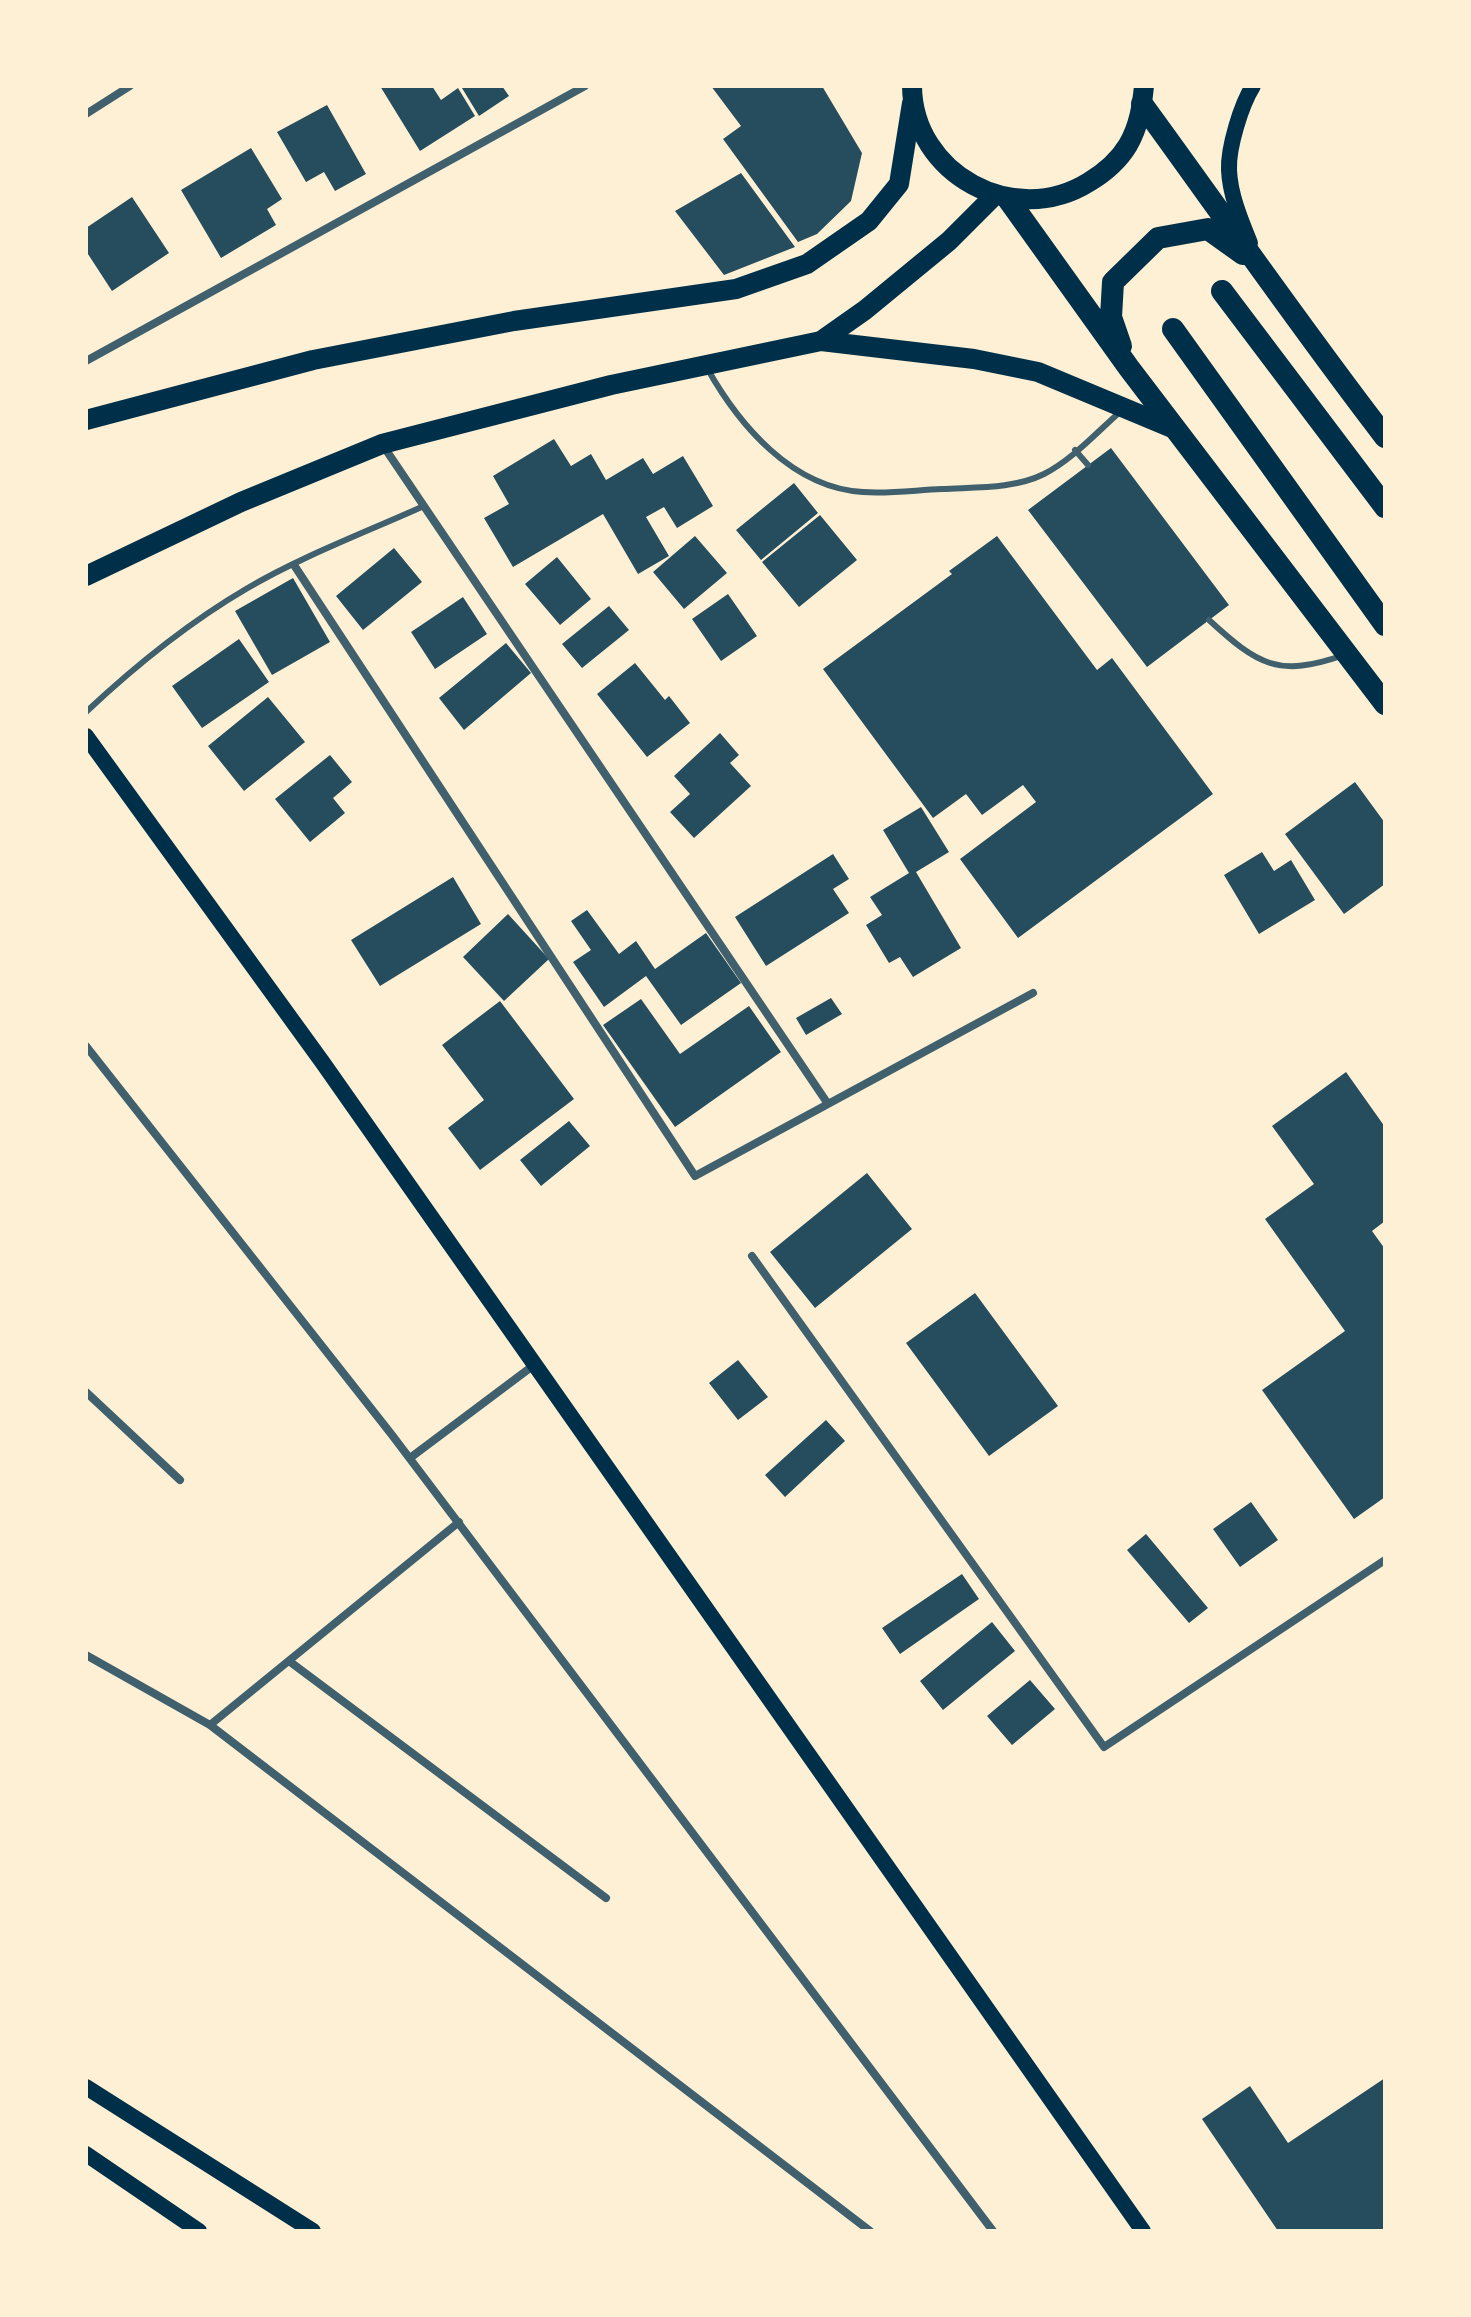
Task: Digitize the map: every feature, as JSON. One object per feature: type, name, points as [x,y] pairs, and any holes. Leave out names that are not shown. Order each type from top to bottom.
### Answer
[{"type":"highway","points":[[1143,95],[1293,316],[1385,437]]},
{"type":"highway","points":[[1001,197],[1385,704]]},
{"type":"highway","points":[[1129,368],[1111,317],[1113,282],[1158,238],[1208,229],[1260,267]]},
{"type":"highway","points":[[1222,291],[1385,507]]},
{"type":"highway","points":[[1173,329],[1385,625]]},
{"type":"main road","points":[[1253,86],[1241,104],[1229,169],[1239,217],[1260,267]]},
{"type":"main road","points":[[912,95],[924,137],[945,166],[974,187],[1001,197],[1042,200],[1076,190],[1105,172],[1128,146],[1141,114],[1143,95]]},
{"type":"main road","points":[[86,420],[313,360],[514,321],[736,289],[807,264],[869,221],[899,184],[912,95]]},
{"type":"main road","points":[[821,341],[865,310],[1001,197]]},
{"type":"main road","points":[[86,576],[241,502],[382,444],[611,385],[821,341],[974,359],[1038,372],[1177,430]]},
{"type":"main road","points":[[86,736],[323,1063],[1143,2231]]},
{"type":"main road","points":[[86,2087],[313,2231]]},
{"type":"main road","points":[[86,2154],[199,2231]]},
{"type":"street","points":[[86,114],[130,86]]},
{"type":"street","points":[[86,361],[585,86]]},
{"type":"street","points":[[382,444],[828,1104]]},
{"type":"street","points":[[294,565],[695,1176],[1033,993]]},
{"type":"street","points":[[86,1046],[459,1522],[993,2231]]},
{"type":"street","points":[[752,1256],[1104,1747],[1385,1560]]},
{"type":"street","points":[[410,1458],[535,1364]]},
{"type":"street","points":[[86,1392],[180,1480]]},
{"type":"street","points":[[210,1725],[459,1522]]},
{"type":"street","points":[[86,1655],[210,1725],[870,2231]]},
{"type":"street","points":[[289,1661],[606,1898]]},
{"type":"lane","points":[[705,365],[721,392],[756,436],[795,469],[833,486],[862,492],[993,486],[1025,481],[1046,473],[1124,409]]},
{"type":"lane","points":[[1075,450],[1088,465]]},
{"type":"lane","points":[[86,712],[135,668],[201,617],[248,587],[424,506]]},
{"type":"lane","points":[[1209,620],[1241,650],[1269,663],[1295,667],[1317,665],[1348,654]]},
{"type":"building","points":[[380,86],[432,86],[441,100],[458,88],[475,116],[420,151]]},
{"type":"building","points":[[502,86],[509,96],[479,116],[462,88]]},
{"type":"building","points":[[711,86],[822,86],[862,153],[851,201],[817,234],[798,242],[723,139],[741,126]]},
{"type":"building","points":[[327,105],[366,174],[335,191],[324,172],[306,182],[277,132]]},
{"type":"building","points":[[251,148],[282,199],[267,209],[276,225],[221,258],[181,190]]},
{"type":"building","points":[[741,173],[795,247],[724,275],[675,211]]},
{"type":"building","points":[[132,197],[169,253],[112,291],[86,251],[86,228]]},
{"type":"building","points":[[554,439],[571,466],[591,454],[606,480],[643,458],[653,474],[683,456],[713,506],[677,528],[664,507],[646,517],[669,556],[638,574],[603,514],[513,567],[484,518],[509,504],[493,476]]},
{"type":"building","points":[[1111,448],[1229,605],[1147,667],[1028,510]]},
{"type":"building","points":[[794,483],[818,513],[761,560],[736,530]]},
{"type":"building","points":[[820,515],[857,560],[799,607],[762,562]]},
{"type":"building","points":[[695,536],[727,573],[684,609],[653,572]]},
{"type":"building","points":[[997,536],[1097,670],[1112,658],[1213,794],[1018,938],[960,859],[1036,802],[1023,785],[982,815],[966,794],[933,818],[823,669],[952,574],[949,571]]},
{"type":"building","points":[[394,548],[422,582],[363,630],[336,596]]},
{"type":"building","points":[[557,557],[591,599],[560,625],[525,584]]},
{"type":"building","points":[[293,578],[330,642],[272,675],[235,611]]},
{"type":"building","points":[[728,594],[757,636],[721,661],[692,619]]},
{"type":"building","points":[[463,597],[487,634],[435,669],[411,632]]},
{"type":"building","points":[[609,606],[629,630],[582,668],[562,644]]},
{"type":"building","points":[[239,639],[269,682],[202,728],[172,686]]},
{"type":"building","points":[[506,643],[531,673],[464,730],[439,698]]},
{"type":"building","points":[[635,663],[665,700],[669,696],[690,723],[647,757],[597,694]]},
{"type":"building","points":[[268,697],[305,742],[244,791],[208,746]]},
{"type":"building","points":[[720,733],[739,755],[730,763],[751,786],[694,838],[670,812],[690,794],[674,776]]},
{"type":"building","points":[[330,755],[352,782],[333,798],[345,813],[310,842],[275,799]]},
{"type":"building","points":[[1355,782],[1385,823],[1385,884],[1344,914],[1285,834]]},
{"type":"building","points":[[921,807],[949,852],[916,872],[961,948],[913,977],[900,957],[889,963],[866,925],[882,915],[870,897],[909,873],[883,830]]},
{"type":"building","points":[[1262,852],[1274,871],[1291,860],[1315,900],[1259,934],[1224,875]]},
{"type":"building","points":[[833,854],[849,879],[833,889],[849,913],[766,966],[735,917]]},
{"type":"building","points":[[453,877],[481,924],[380,986],[351,940]]},
{"type":"building","points":[[587,910],[619,954],[636,941],[655,969],[706,933],[741,983],[681,1025],[646,976],[604,1007],[573,962],[591,950],[571,921]]},
{"type":"building","points":[[508,914],[549,959],[504,1001],[463,957]]},
{"type":"building","points":[[831,998],[842,1014],[806,1035],[796,1018]]},
{"type":"building","points":[[641,999],[680,1054],[749,1006],[781,1052],[675,1127],[603,1025]]},
{"type":"building","points":[[500,1001],[574,1099],[480,1170],[448,1128],[484,1100],[442,1045]]},
{"type":"building","points":[[1346,1072],[1385,1127],[1385,1221],[1372,1231],[1385,1249],[1385,1497],[1354,1519],[1262,1390],[1345,1331],[1265,1219],[1314,1184],[1272,1126]]},
{"type":"building","points":[[569,1121],[590,1146],[541,1186],[520,1160]]},
{"type":"building","points":[[867,1173],[912,1229],[815,1308],[770,1252]]},
{"type":"building","points":[[975,1293],[1058,1406],[989,1456],[906,1343]]},
{"type":"building","points":[[738,1360],[768,1397],[738,1420],[709,1383]]},
{"type":"building","points":[[826,1420],[845,1441],[785,1497],[765,1475]]},
{"type":"building","points":[[1251,1502],[1278,1540],[1240,1567],[1213,1529]]},
{"type":"building","points":[[1146,1534],[1208,1608],[1189,1623],[1127,1550]]},
{"type":"building","points":[[962,1574],[979,1599],[900,1654],[882,1628]]},
{"type":"building","points":[[992,1622],[1015,1651],[943,1710],[920,1681]]},
{"type":"building","points":[[1030,1680],[1055,1709],[1012,1745],[987,1716]]},
{"type":"building","points":[[1385,2078],[1385,2231],[1278,2231],[1202,2119],[1250,2086],[1288,2143]]}]
